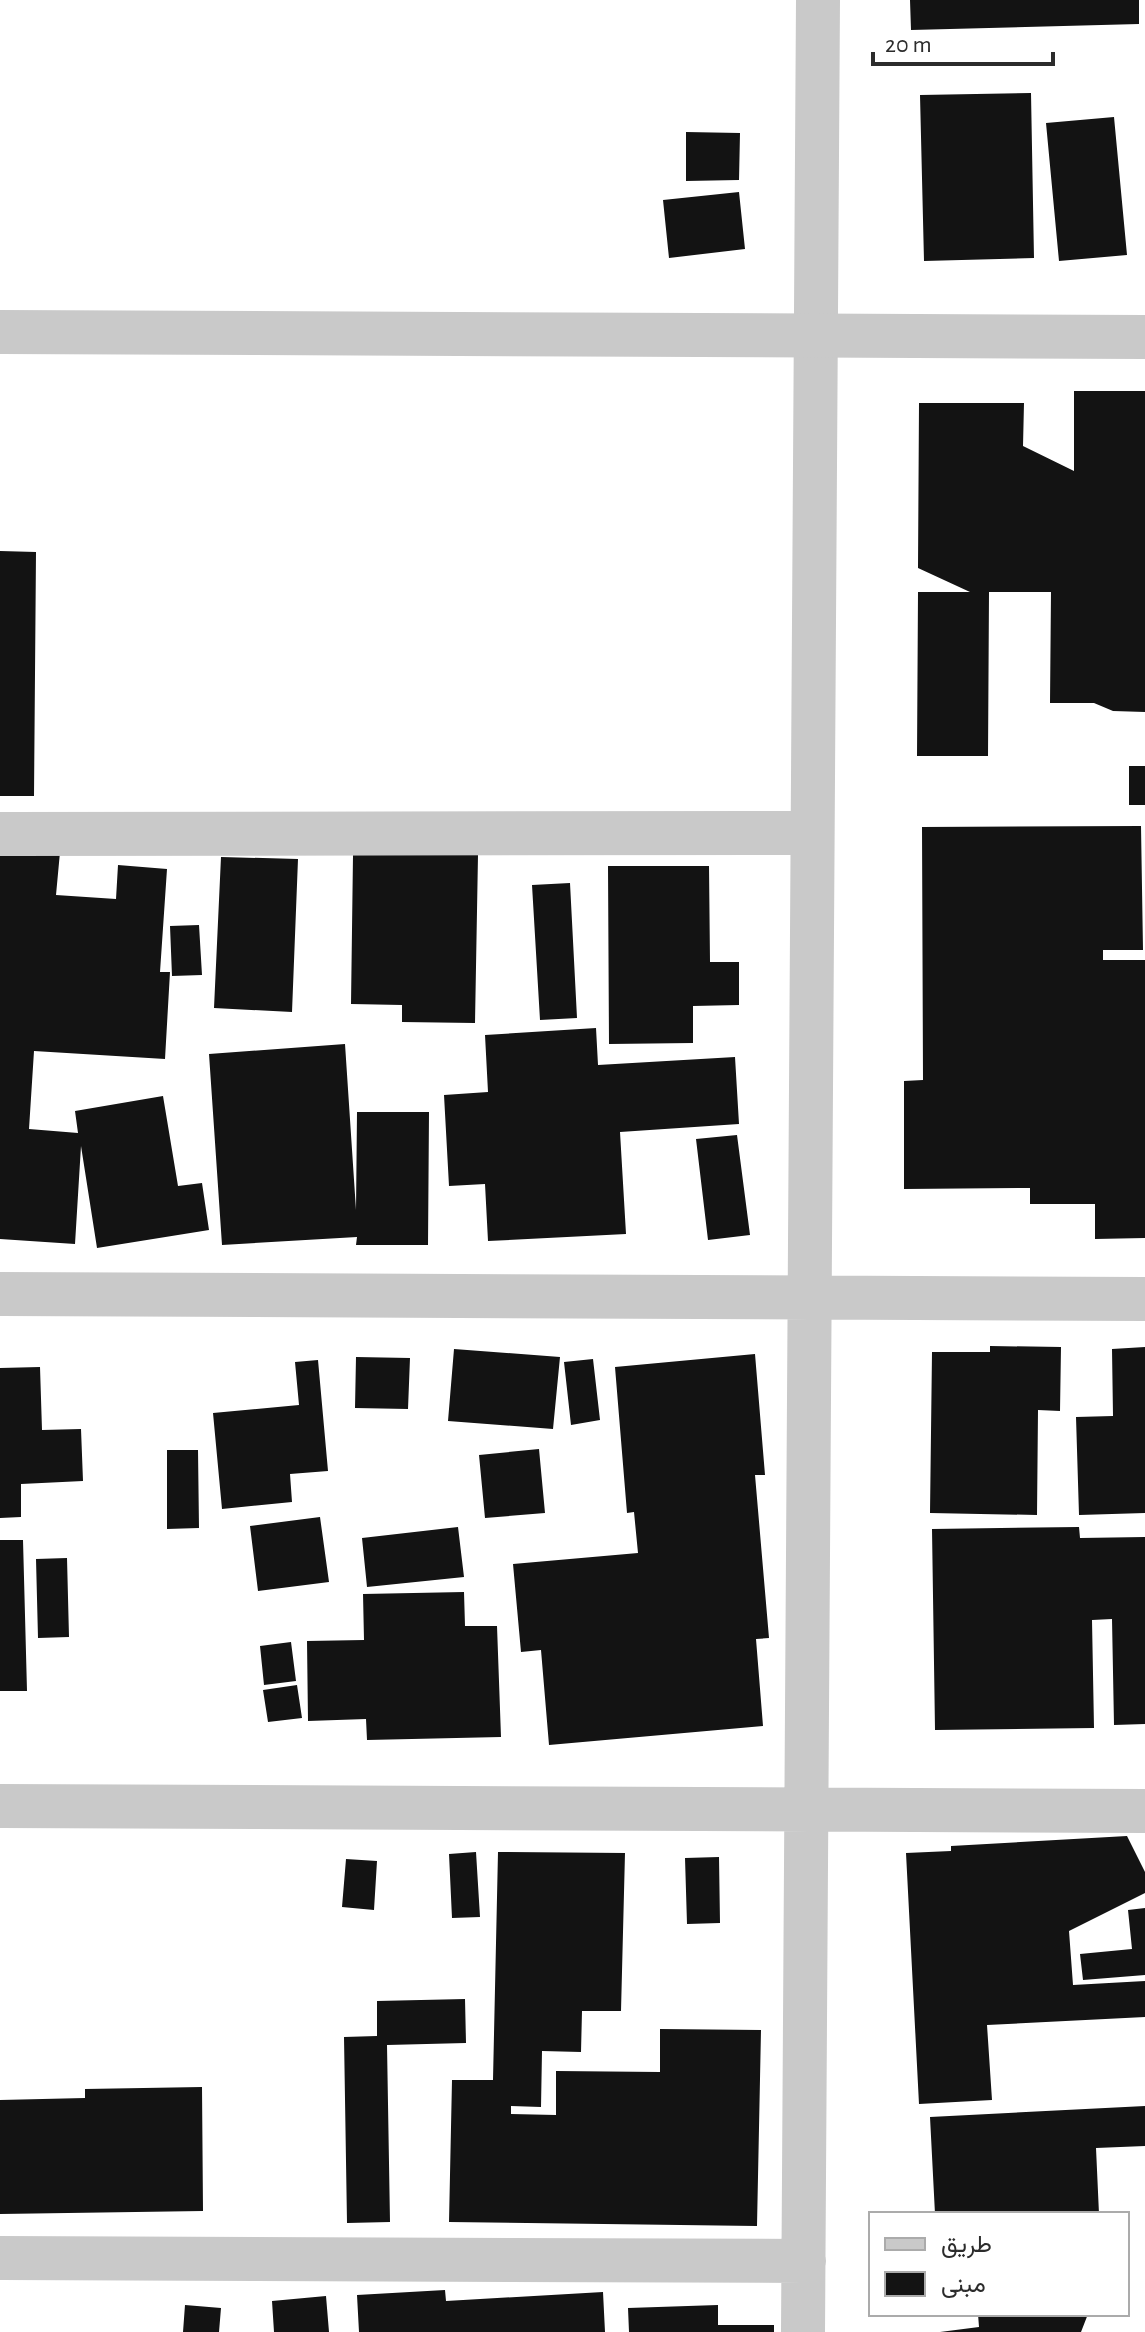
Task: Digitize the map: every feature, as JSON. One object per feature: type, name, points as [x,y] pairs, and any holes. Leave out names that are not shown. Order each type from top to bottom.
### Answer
[{"type":"street","points":[[803,2332],[818,0]]},
{"type":"street","points":[[0,332],[1145,337]]},
{"type":"street","points":[[0,834],[812,833]]},
{"type":"street","points":[[0,1294],[1145,1299]]},
{"type":"street","points":[[0,1806],[1145,1811]]},
{"type":"street","points":[[0,2258],[804,2261]]},
{"type":"building","points":[[910,0],[1139,0],[1139,24],[911,30]]},
{"type":"building","points":[[1031,93],[1034,258],[924,261],[920,95]]},
{"type":"building","points":[[1114,117],[1127,255],[1059,261],[1046,123]]},
{"type":"building","points":[[686,132],[740,133],[739,180],[686,181]]},
{"type":"building","points":[[739,192],[745,249],[669,258],[663,200]]},
{"type":"building","points":[[1074,391],[1145,391],[1145,712],[1113,711],[1094,703],[1050,703],[1051,592],[989,592],[988,756],[917,756],[918,592],[970,592],[918,568],[919,403],[1024,403],[1023,446],[1074,471]]},
{"type":"building","points":[[0,551],[36,552],[34,796],[0,796]]},
{"type":"building","points":[[1129,766],[1145,766],[1145,805],[1129,805]]},
{"type":"building","points":[[1141,826],[1143,950],[1103,950],[1103,960],[1145,960],[1145,1238],[1095,1239],[1095,1204],[1030,1204],[1030,1188],[904,1189],[904,1081],[923,1080],[922,827]]},
{"type":"building","points":[[0,849],[60,852],[56,895],[116,899],[118,865],[167,869],[160,972],[170,972],[165,1059],[34,1051],[29,1129],[78,1133],[75,1111],[163,1096],[178,1186],[202,1183],[209,1230],[97,1248],[81,1146],[75,1244],[0,1239]]},
{"type":"building","points":[[353,855],[478,855],[475,1023],[402,1022],[402,1005],[351,1004]]},
{"type":"building","points":[[221,857],[298,859],[292,1012],[214,1008]]},
{"type":"building","points":[[608,866],[709,866],[710,962],[739,962],[739,1005],[693,1006],[693,1043],[609,1044]]},
{"type":"building","points":[[570,883],[577,1018],[540,1020],[532,885]]},
{"type":"building","points":[[199,925],[202,975],[172,976],[170,926]]},
{"type":"building","points":[[596,1028],[598,1065],[735,1057],[739,1124],[620,1132],[626,1234],[488,1241],[485,1184],[449,1186],[444,1095],[488,1092],[485,1035]]},
{"type":"building","points":[[345,1044],[356,1210],[357,1112],[429,1112],[428,1245],[356,1245],[357,1237],[222,1245],[209,1054]]},
{"type":"building","points":[[737,1135],[750,1235],[708,1240],[696,1139]]},
{"type":"building","points":[[990,1346],[1061,1347],[1060,1411],[1038,1410],[1037,1515],[930,1513],[932,1352],[990,1352]]},
{"type":"building","points":[[1145,1347],[1145,1513],[1079,1515],[1076,1417],[1113,1416],[1112,1349]]},
{"type":"building","points":[[454,1349],[560,1357],[553,1429],[448,1421]]},
{"type":"building","points":[[755,1354],[765,1475],[755,1475],[769,1638],[756,1639],[763,1726],[549,1745],[541,1650],[521,1652],[513,1564],[638,1553],[634,1512],[627,1513],[615,1367]]},
{"type":"building","points":[[356,1357],[410,1358],[408,1409],[355,1408]]},
{"type":"building","points":[[593,1359],[600,1420],[571,1425],[564,1362]]},
{"type":"building","points":[[318,1360],[328,1471],[290,1474],[292,1502],[222,1509],[213,1413],[299,1405],[295,1362]]},
{"type":"building","points":[[40,1367],[42,1430],[81,1429],[83,1481],[21,1484],[21,1517],[0,1518],[0,1368]]},
{"type":"building","points":[[539,1449],[545,1513],[485,1518],[479,1455]]},
{"type":"building","points":[[167,1450],[198,1450],[199,1528],[167,1529]]},
{"type":"building","points":[[320,1517],[329,1582],[258,1591],[250,1526]]},
{"type":"building","points":[[458,1527],[464,1577],[367,1587],[362,1538]]},
{"type":"building","points":[[1079,1527],[1080,1538],[1145,1537],[1145,1724],[1114,1725],[1112,1619],[1092,1620],[1094,1728],[935,1730],[932,1529]]},
{"type":"building","points":[[0,1540],[23,1540],[27,1691],[0,1691]]},
{"type":"building","points":[[67,1558],[69,1637],[38,1638],[36,1559]]},
{"type":"building","points":[[464,1592],[465,1626],[497,1626],[501,1737],[367,1740],[366,1719],[308,1721],[307,1641],[364,1640],[363,1594]]},
{"type":"building","points":[[291,1642],[296,1681],[264,1685],[260,1646]]},
{"type":"building","points":[[297,1685],[302,1718],[268,1722],[263,1690]]},
{"type":"building","points":[[1127,1836],[1145,1872],[1145,1893],[1069,1931],[1073,1985],[1145,1981],[1145,2017],[987,2025],[992,2100],[919,2104],[906,1853],[951,1851],[951,1846]]},
{"type":"building","points":[[476,1852],[480,1917],[452,1918],[449,1854]]},
{"type":"building","points":[[498,1852],[625,1853],[621,2011],[582,2011],[581,2052],[542,2051],[541,2107],[511,2106],[511,2114],[556,2115],[556,2071],[660,2072],[660,2029],[761,2030],[757,2226],[449,2222],[452,2080],[493,2080]]},
{"type":"building","points":[[719,1857],[720,1923],[687,1924],[685,1858]]},
{"type":"building","points":[[346,1859],[377,1861],[374,1910],[342,1907]]},
{"type":"building","points":[[1145,1908],[1145,1975],[1083,1980],[1080,1954],[1132,1949],[1128,1910]]},
{"type":"building","points":[[465,1999],[466,2043],[387,2045],[390,2222],[347,2223],[344,2037],[377,2036],[377,2001]]},
{"type":"building","points":[[202,2087],[203,2211],[0,2214],[0,2100],[85,2098],[85,2089]]},
{"type":"building","points":[[1145,2106],[1145,2146],[1096,2148],[1099,2212],[935,2212],[930,2117]]},
{"type":"building","points":[[445,2290],[446,2301],[603,2292],[605,2332],[359,2332],[357,2295]]},
{"type":"building","points":[[326,2296],[329,2332],[274,2332],[272,2301]]},
{"type":"building","points":[[185,2305],[221,2308],[219,2332],[183,2332]]},
{"type":"building","points":[[718,2305],[718,2325],[774,2325],[774,2332],[629,2332],[628,2308]]},
{"type":"building","points":[[978,2316],[1087,2316],[1081,2332],[940,2332],[979,2327]]}]
